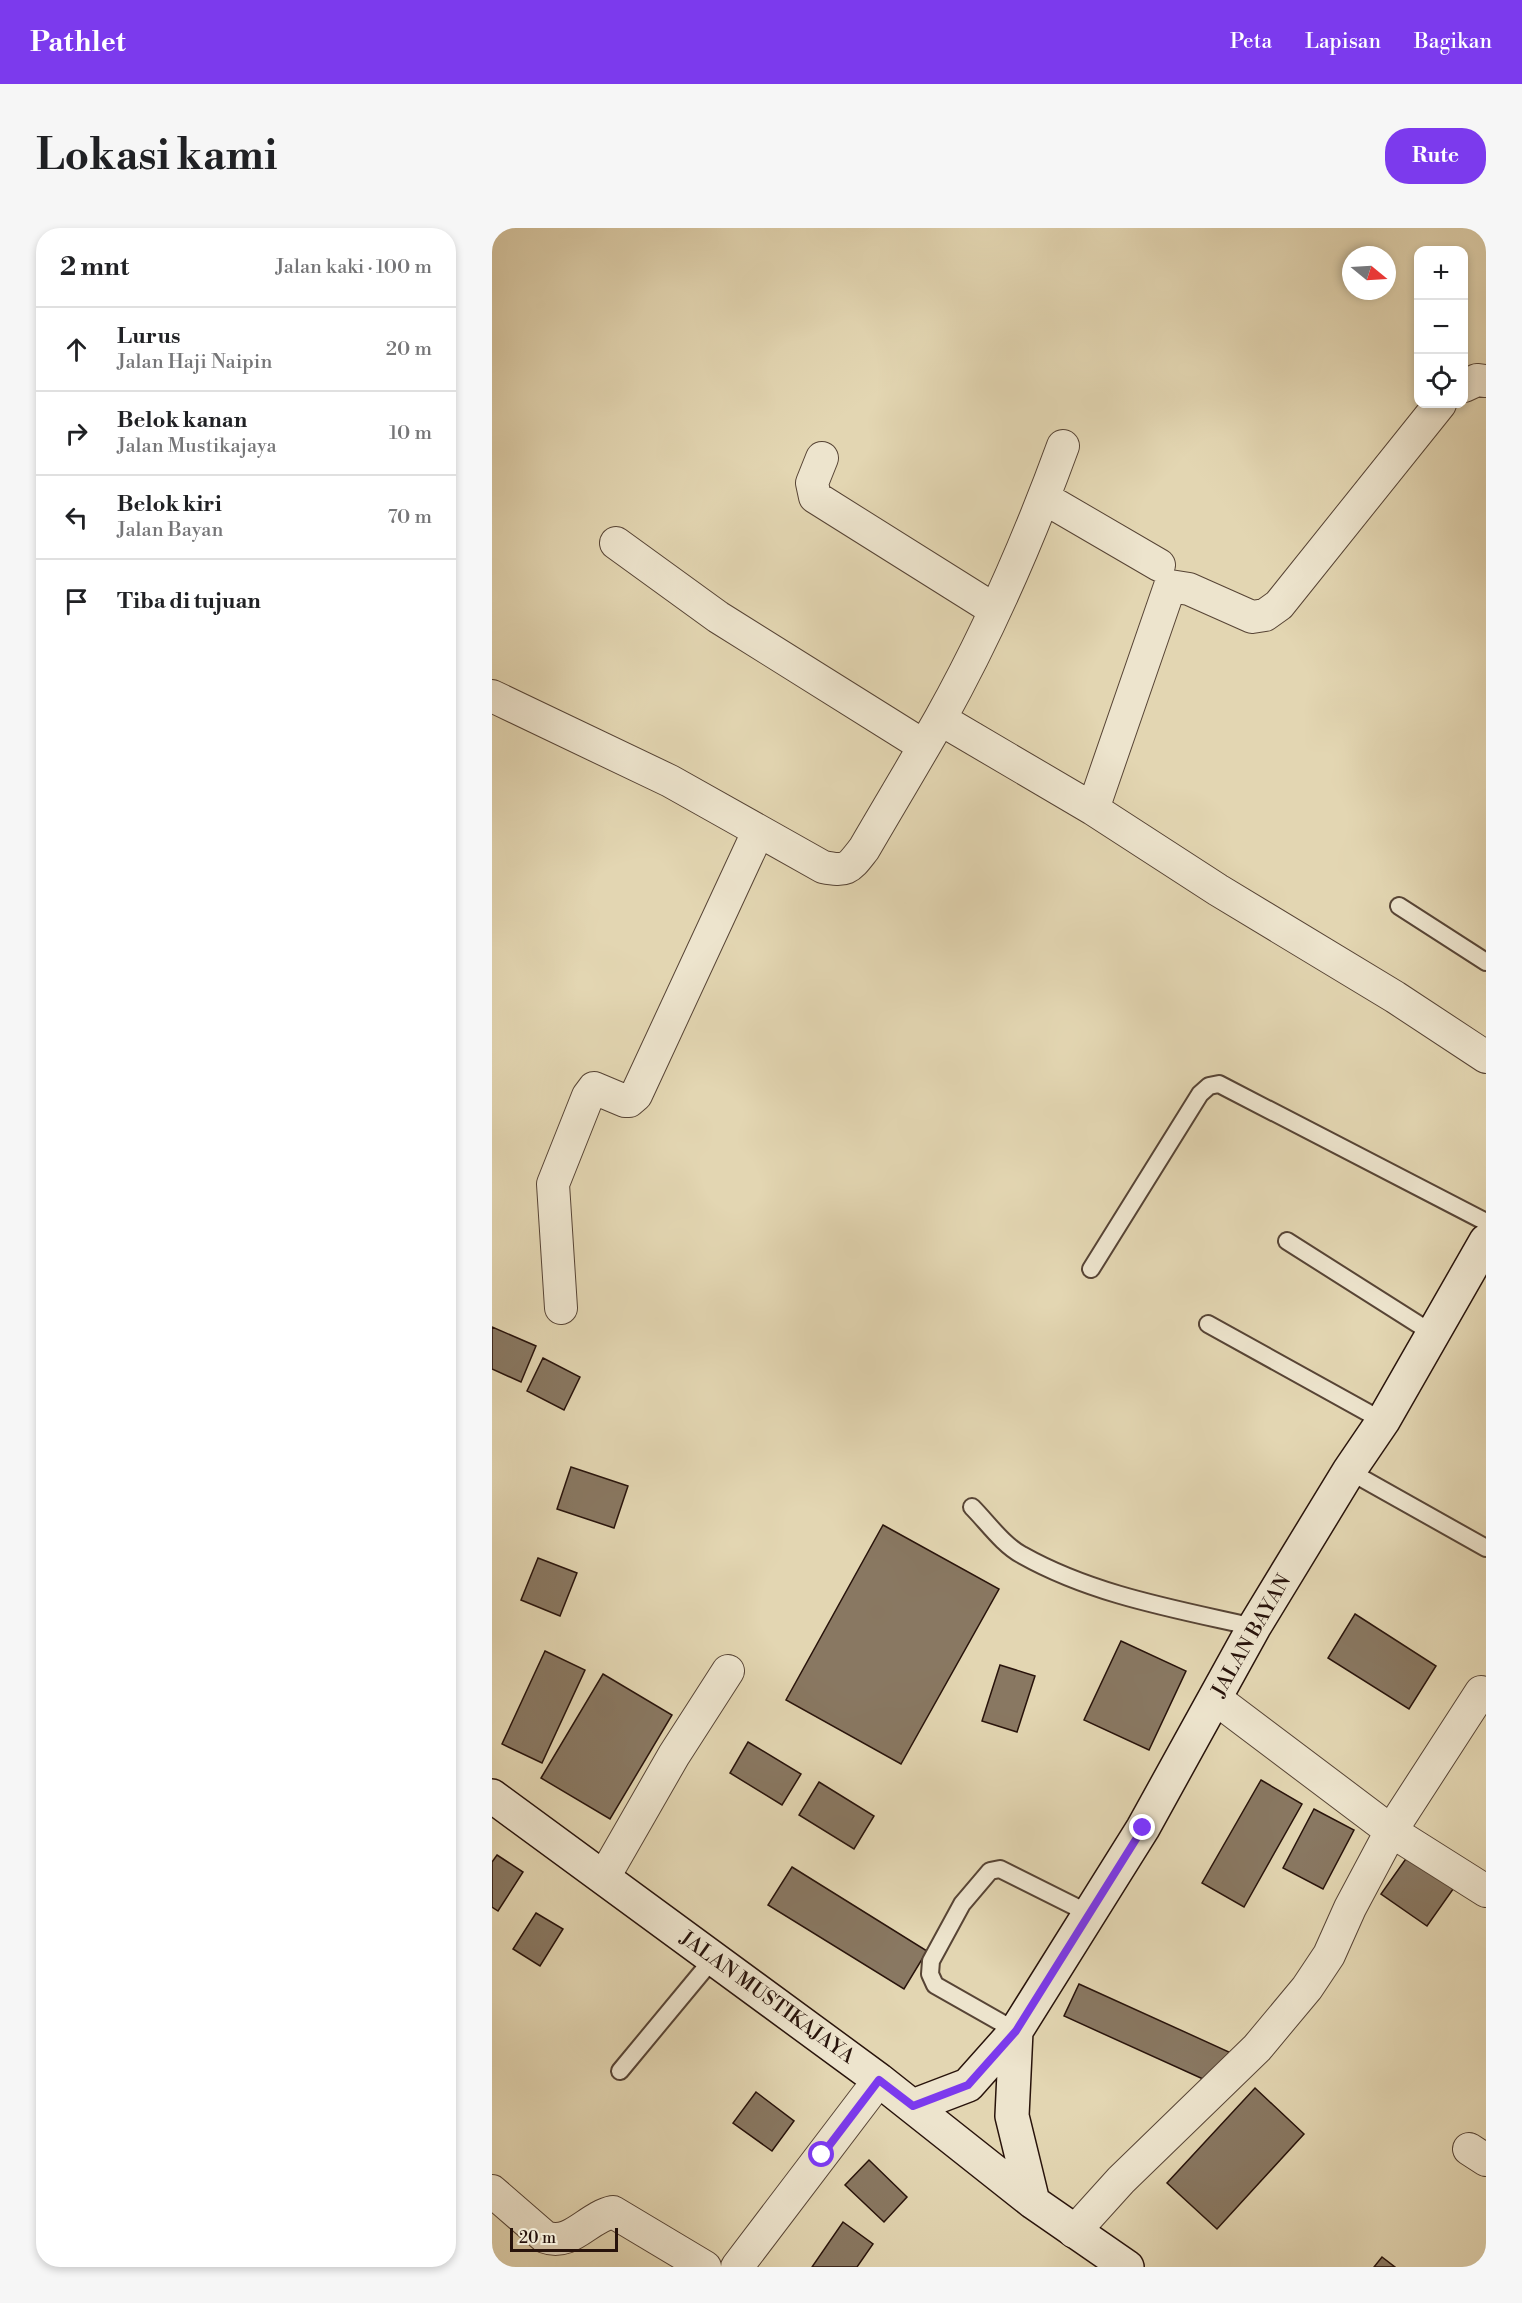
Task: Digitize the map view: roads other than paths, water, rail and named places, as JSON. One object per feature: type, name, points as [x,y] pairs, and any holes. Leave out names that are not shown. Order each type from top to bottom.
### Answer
[{"type":"main road","name":"JALAN BAYAN","points":[[913,2106],[968,2085],[1016,2031],[1143,1828],[1254,1628],[1349,1471],[1383,1421],[1486,1241]]},
{"type":"main road","name":"JALAN MUSTIKAJAYA","points":[[492,1796],[604,1877],[712,1960],[879,2080],[1033,2202],[1119,2265]]},
{"type":"main road","name":"JALAN BAYAN","points":[[1016,2031],[1012,2116],[1033,2202]]},
{"type":"street","points":[[1468,384],[1477,380],[1486,381]]},
{"type":"street","points":[[1093,809],[1170,586],[1189,590],[1251,617],[1265,615],[1279,605],[1437,408]]},
{"type":"street","points":[[492,696],[670,781],[823,867],[838,870],[848,868],[864,849],[940,719],[995,610],[1044,498],[1063,446]]},
{"type":"street","points":[[822,458],[812,483],[815,497],[995,610]]},
{"type":"street","points":[[1044,498],[1159,565]]},
{"type":"street","points":[[616,543],[718,616],[924,746]]},
{"type":"street","points":[[940,719],[1093,809],[1218,890],[1395,997],[1486,1057]]},
{"type":"street","points":[[561,1308],[553,1185],[588,1096],[594,1088],[626,1101],[636,1095],[758,832]]},
{"type":"street","points":[[604,1877],[674,1755],[728,1671]]},
{"type":"street","points":[[1074,2232],[1121,2180],[1257,2048],[1307,1988],[1329,1955],[1350,1908],[1391,1831],[1480,1692]]},
{"type":"street","points":[[1216,1699],[1391,1831],[1486,1891]]},
{"type":"street","points":[[737,2267],[879,2080]]},
{"type":"street","points":[[492,2191],[545,2237],[564,2240],[601,2215],[613,2212],[705,2267]]},
{"type":"lane","points":[[1399,906],[1486,962]]},
{"type":"lane","points":[[1091,1269],[1200,1094],[1209,1086],[1219,1084],[1486,1222]]},
{"type":"lane","points":[[1287,1241],[1432,1333]]},
{"type":"lane","points":[[1208,1323],[1383,1421]]},
{"type":"lane","points":[[1349,1471],[1486,1548]]},
{"type":"lane","points":[[972,1507],[1020,1554],[1064,1574],[1131,1600],[1254,1628]]},
{"type":"lane","points":[[1016,2031],[934,1985],[930,1974],[931,1961],[962,1904],[990,1871],[1000,1869],[1088,1913]]},
{"type":"lane","points":[[620,2071],[712,1960]]}]
